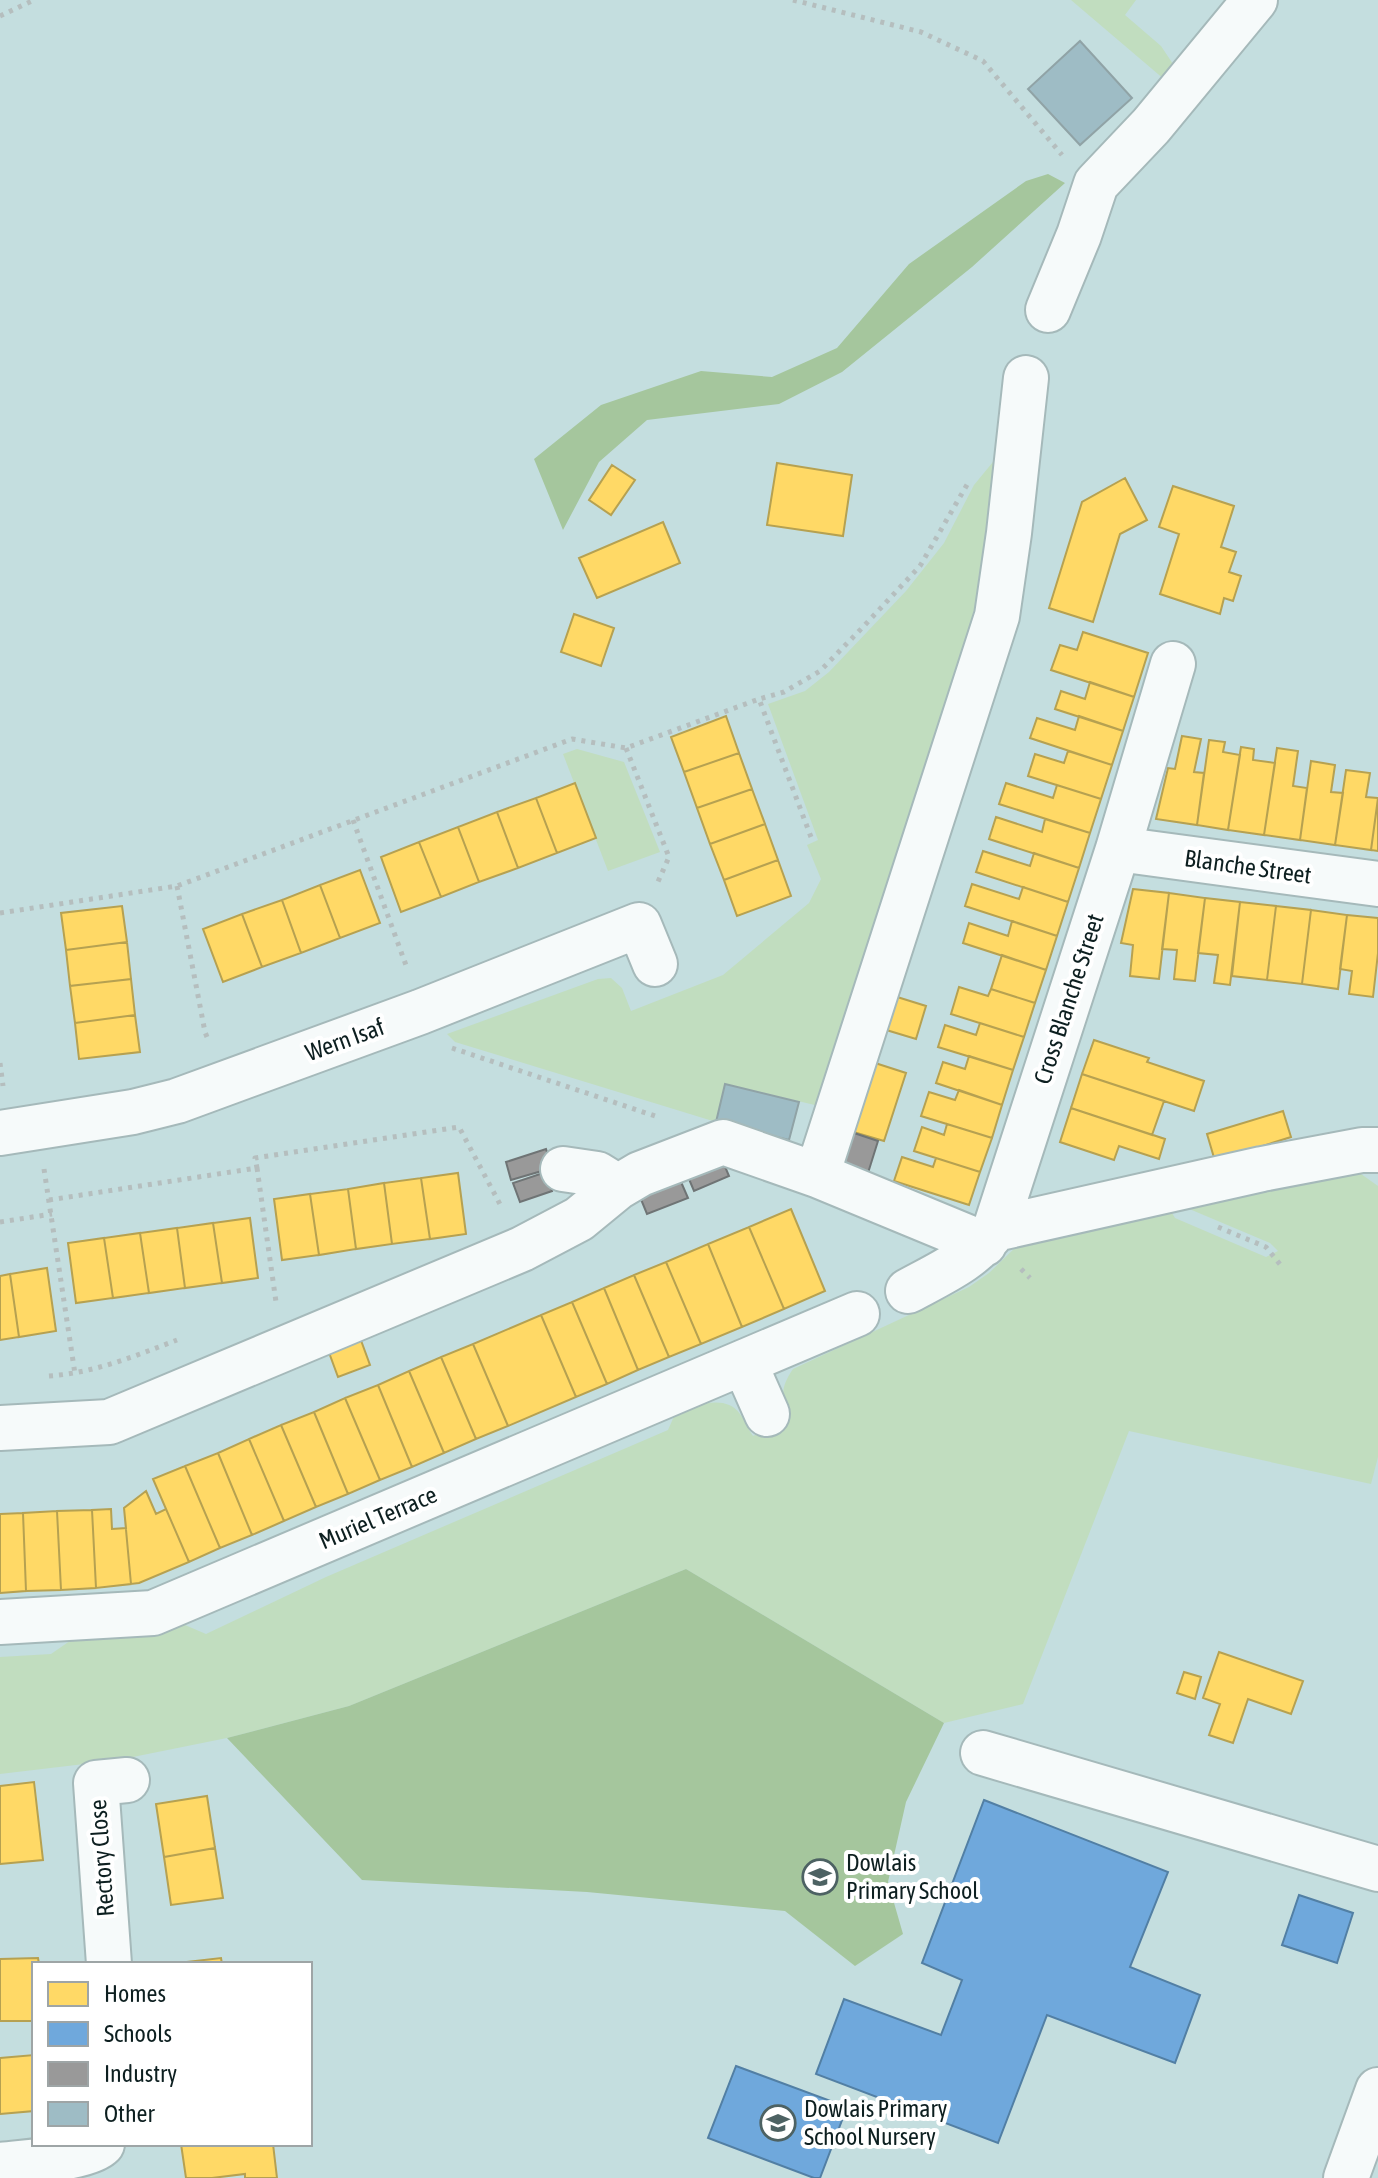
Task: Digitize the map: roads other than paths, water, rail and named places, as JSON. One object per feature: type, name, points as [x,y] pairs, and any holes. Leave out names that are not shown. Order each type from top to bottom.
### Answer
[{"type":"street","points":[[1048,310],[1096,184],[1151,126],[1255,0]]},
{"type":"street","points":[[817,1175],[997,616],[1026,378]]},
{"type":"street","name":"Cross Blanche Street","points":[[990,1236],[1118,849],[1173,664]]},
{"type":"street","name":"Blanche Street","points":[[1118,849],[1378,884]]},
{"type":"street","name":"Wern Isaf","points":[[0,1133],[133,1112],[177,1101],[420,1012],[647,945]]},
{"type":"street","points":[[0,1428],[114,1420],[522,1249],[579,1219],[618,1187],[640,1174],[723,1142],[990,1236]]},
{"type":"street","points":[[908,1291],[956,1264],[990,1236],[1173,1189],[1362,1150],[1378,1150]]},
{"type":"street","points":[[563,1169],[597,1174],[618,1187]]},
{"type":"street","name":"Muriel Terrace","points":[[0,1622],[153,1613],[857,1314]]},
{"type":"street","points":[[744,1362],[767,1414]]},
{"type":"street","points":[[983,1753],[1378,1869]]},
{"type":"street","name":"Rectory Close","points":[[109,1962],[96,1783],[127,1780]]},
{"type":"street","points":[[1346,2178],[1378,2090]]},
{"type":"street","points":[[0,2165],[75,2155],[100,2146]]},
{"type":"place","name":"Dowlais Primary School","points":[[820,1877]]},
{"type":"place","name":"Dowlais Primary School Nursery","points":[[778,2123]]}]
